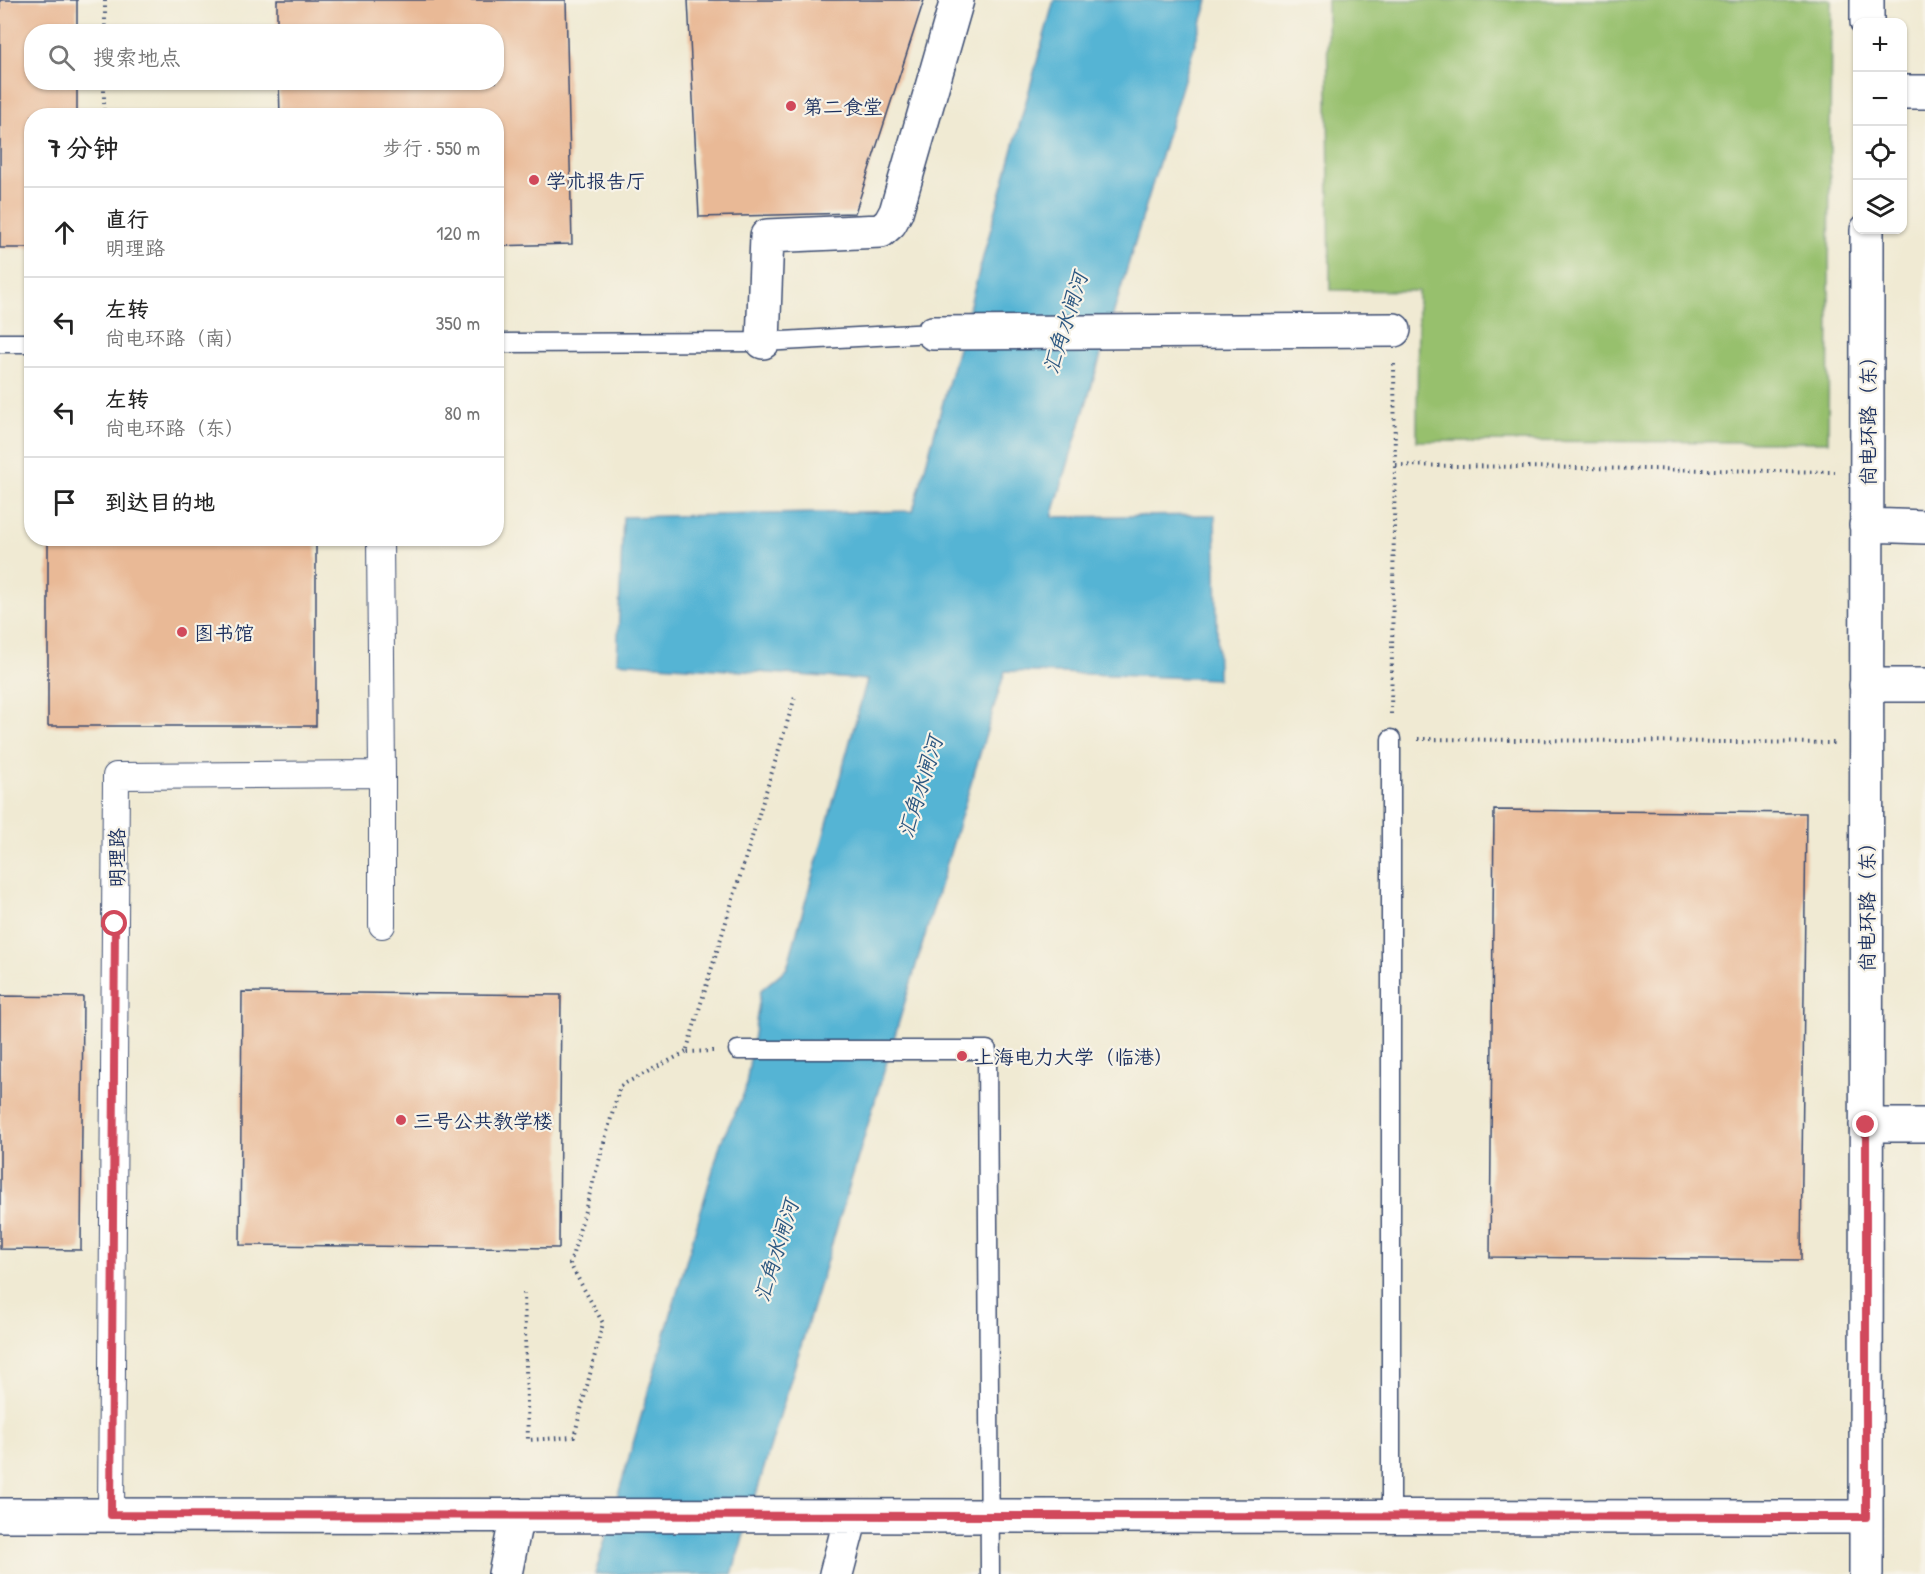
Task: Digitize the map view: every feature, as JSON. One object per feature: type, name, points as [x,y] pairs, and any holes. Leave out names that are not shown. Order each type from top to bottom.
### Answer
[{"type":"street","points":[[763,342],[767,236],[881,231],[890,223],[896,212],[957,0]]},
{"type":"street","points":[[1867,0],[1867,18]]},
{"type":"street","points":[[1907,92],[1925,92]]},
{"type":"street","name":"尚电环路（东）","points":[[1866,1574],[1867,234]]},
{"type":"street","points":[[933,333],[1394,330]]},
{"type":"street","points":[[1866,525],[1925,527]]},
{"type":"street","points":[[380,546],[382,925]]},
{"type":"street","points":[[1866,685],[1925,685]]},
{"type":"street","name":"明理路","points":[[111,1515],[116,776],[382,774]]},
{"type":"street","points":[[1866,1125],[1925,1125]]},
{"type":"street","points":[[0,1515],[1866,1517]]},
{"type":"street","points":[[505,1574],[517,1515]]},
{"type":"street","points":[[836,1574],[851,1517]]},
{"type":"lane","points":[[504,343],[763,342],[933,333]]},
{"type":"lane","points":[[0,344],[24,343]]},
{"type":"lane","points":[[1391,739],[1391,1517]]},
{"type":"lane","points":[[738,1050],[987,1050],[990,1574]]},
{"type":"path","points":[[105,0],[105,24]]},
{"type":"path","points":[[104,90],[104,108]]},
{"type":"path","points":[[1394,330],[1395,465],[1391,739],[1866,744]]},
{"type":"path","points":[[1395,465],[1867,472]]},
{"type":"path","points":[[686,1052],[795,697]]},
{"type":"path","points":[[524,1293],[528,1440],[574,1437],[603,1323],[570,1264],[620,1086],[686,1052],[738,1050]]},
{"type":"green space","points":[[1327,0],[1831,0],[1828,442],[1417,441],[1418,291],[1330,290]]},
{"type":"water","name":"汇角水闸河","points":[[1054,0],[1208,0],[1052,517],[1215,515],[1218,679],[1005,671],[732,1574],[595,1574],[721,1142],[745,1091],[761,990],[787,968],[867,680],[617,662],[623,517],[913,511]]},
{"type":"building","points":[[0,0],[77,0],[77,24],[24,24],[24,90],[77,90],[77,108],[24,108],[24,248],[0,248]]},
{"type":"building","name":"学术报告厅","points":[[277,0],[566,0],[572,244],[504,246],[504,108],[280,108],[279,90],[504,90],[504,24],[277,24]]},
{"type":"building","name":"第二食堂","points":[[688,0],[924,0],[855,213],[699,217]]},
{"type":"building","name":"图书馆","points":[[48,546],[316,546],[316,726],[48,726]]},
{"type":"building","points":[[1494,810],[1806,813],[1801,1260],[1490,1257]]},
{"type":"building","name":"三号公共教学楼","points":[[242,992],[561,995],[559,1248],[240,1245]]},
{"type":"building","points":[[0,996],[83,997],[81,1250],[0,1249]]},
{"type":"place","name":"第二食堂","points":[[791,106]]},
{"type":"place","name":"学术报告厅","points":[[534,180]]},
{"type":"place","name":"图书馆","points":[[182,632]]},
{"type":"place","name":"上海电力大学（临港）","points":[[962,1056]]},
{"type":"place","name":"三号公共教学楼","points":[[401,1120]]},
{"type":"route","points":[[115,924],[111,1515],[1866,1517],[1866,1125]]}]
